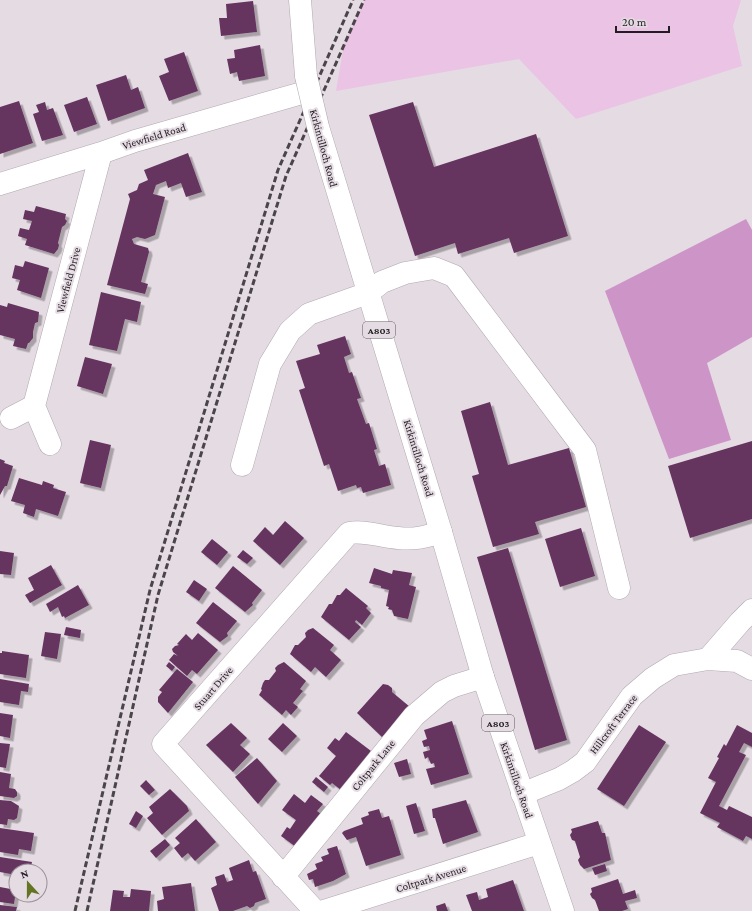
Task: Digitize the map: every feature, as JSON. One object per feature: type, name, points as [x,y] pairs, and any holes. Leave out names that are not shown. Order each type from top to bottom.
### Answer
[{"type":"street","name":"Kirkintilloch Road","points":[[300,0],[305,87],[441,532],[483,677],[563,911]]},
{"type":"street","name":"Viewfield Road","points":[[0,184],[102,154],[135,141],[305,87]]},
{"type":"street","name":"Viewfield Drive","points":[[34,406],[102,154]]},
{"type":"street","points":[[242,465],[270,364],[290,331],[309,314],[368,293],[382,282],[423,269],[434,268],[454,276],[585,450],[620,588]]},
{"type":"street","points":[[11,418],[34,406],[50,444]]},
{"type":"street","name":"Stuart Drive","points":[[315,911],[163,744],[349,533],[359,532],[397,538],[416,539],[441,532]]},
{"type":"street","points":[[708,659],[752,610]]},
{"type":"street","name":"Hillcroft Terrace","points":[[522,794],[564,776],[585,762],[632,696],[653,678],[674,665],[708,659],[737,661],[752,669]]},
{"type":"street","name":"Coltpark Lane","points":[[283,877],[414,716],[442,692],[454,686],[483,677]]},
{"type":"street","name":"Coltpark Avenue","points":[[324,911],[539,843]]},
{"type":"shaded area","points":[[365,0],[741,0],[733,26],[742,66],[576,119],[519,59],[336,91],[344,44]]},
{"type":"shaded area","points":[[746,219],[752,230],[752,337],[707,363],[731,440],[669,459],[605,291]]},
{"type":"building","points":[[253,1],[257,32],[221,36],[219,18],[227,18],[226,4]]},
{"type":"building","points":[[260,45],[265,76],[239,81],[237,72],[230,74],[227,59],[235,58],[234,50]]},
{"type":"building","points":[[184,52],[198,91],[169,101],[159,76],[169,72],[164,59]]},
{"type":"building","points":[[126,75],[131,90],[138,87],[145,108],[108,121],[96,85]]},
{"type":"building","points":[[87,97],[97,124],[74,132],[64,105]]},
{"type":"building","points":[[19,101],[33,143],[0,154],[0,107]]},
{"type":"building","points":[[45,102],[47,110],[53,108],[63,135],[42,141],[33,114],[39,112],[36,105]]},
{"type":"building","points":[[413,102],[434,167],[536,134],[568,236],[514,253],[509,238],[458,254],[455,243],[415,256],[369,115]]},
{"type":"building","points":[[188,153],[202,192],[186,197],[181,183],[168,188],[166,181],[156,185],[153,194],[165,197],[155,235],[145,239],[137,237],[132,239],[134,244],[148,248],[149,252],[141,282],[148,284],[145,294],[107,285],[130,199],[128,194],[137,190],[139,184],[148,180],[144,170]]},
{"type":"building","points":[[36,206],[66,214],[65,219],[67,221],[62,227],[58,249],[54,254],[25,245],[27,239],[18,236],[20,228],[29,230],[32,221],[23,219],[25,210],[34,212]]},
{"type":"building","points":[[25,261],[49,268],[41,298],[17,290],[20,280],[12,278],[15,265],[23,267]]},
{"type":"building","points":[[101,292],[141,302],[137,322],[125,319],[117,351],[89,345]]},
{"type":"building","points":[[8,303],[39,312],[38,322],[35,323],[33,338],[28,343],[26,349],[13,346],[15,339],[0,335],[0,305],[7,307]]},
{"type":"building","points":[[345,336],[351,354],[344,357],[349,373],[352,372],[361,398],[357,399],[366,424],[369,423],[377,449],[374,450],[379,466],[385,464],[391,485],[363,493],[361,487],[357,488],[356,485],[338,491],[329,464],[324,466],[299,390],[305,388],[296,361],[320,354],[317,345]]},
{"type":"building","points":[[85,357],[112,364],[103,394],[77,386]]},
{"type":"building","points":[[490,402],[508,465],[569,448],[586,507],[535,522],[539,534],[493,547],[472,476],[479,474],[461,411]]},
{"type":"building","points":[[90,440],[111,445],[101,488],[80,483]]},
{"type":"building","points":[[752,441],[752,519],[690,538],[668,466]]},
{"type":"building","points":[[0,459],[5,461],[4,463],[13,466],[7,486],[5,486],[0,495]]},
{"type":"building","points":[[19,478],[42,485],[43,481],[54,485],[53,488],[66,492],[58,516],[36,509],[34,517],[23,513],[25,505],[11,501]]},
{"type":"building","points":[[285,521],[304,538],[280,565],[253,541],[265,527],[273,535]]},
{"type":"building","points":[[581,528],[595,576],[560,587],[545,539]]},
{"type":"building","points":[[212,539],[228,552],[217,565],[201,552]]},
{"type":"building","points":[[508,548],[567,740],[535,750],[477,557]]},
{"type":"building","points":[[243,550],[253,558],[247,564],[237,557]]},
{"type":"building","points":[[0,551],[14,553],[11,575],[0,574]]},
{"type":"building","points":[[51,565],[62,585],[30,603],[25,595],[34,590],[28,578]]},
{"type":"building","points":[[233,566],[262,590],[252,603],[253,605],[245,612],[215,588]]},
{"type":"building","points":[[374,568],[392,574],[393,570],[412,573],[409,585],[416,587],[408,619],[394,616],[392,610],[388,609],[389,607],[386,606],[389,590],[369,583]]},
{"type":"building","points":[[194,580],[207,589],[199,601],[186,592]]},
{"type":"building","points":[[78,585],[89,605],[65,618],[64,616],[62,617],[58,607],[50,612],[46,604]]},
{"type":"building","points":[[346,588],[368,606],[366,608],[371,613],[362,625],[356,620],[355,622],[361,627],[349,640],[321,617],[329,604],[332,604],[337,595],[340,595]]},
{"type":"building","points":[[213,602],[237,621],[227,633],[228,636],[220,642],[196,623]]},
{"type":"building","points":[[66,627],[81,630],[80,638],[64,635]]},
{"type":"building","points":[[313,628],[334,645],[330,650],[341,660],[326,677],[315,667],[311,672],[290,654],[295,645],[298,645],[306,637],[305,633]]},
{"type":"building","points":[[45,632],[61,634],[57,659],[41,656]]},
{"type":"building","points":[[198,633],[218,650],[197,674],[192,670],[187,676],[169,660],[174,654],[178,656],[172,649],[179,645],[177,644],[186,634],[192,640]]},
{"type":"building","points":[[2,651],[29,655],[26,678],[0,674],[0,653],[2,653]]},
{"type":"building","points":[[169,662],[175,667],[172,671],[166,666]]},
{"type":"building","points":[[284,662],[306,681],[300,689],[303,691],[293,703],[298,707],[291,715],[286,710],[282,715],[259,695],[265,680],[269,680],[276,671],[275,668]]},
{"type":"building","points":[[177,669],[193,682],[168,713],[158,702],[158,697],[162,692],[159,690]]},
{"type":"building","points":[[0,679],[29,684],[28,692],[21,691],[19,705],[0,702]]},
{"type":"building","points":[[383,684],[392,688],[392,692],[410,707],[382,737],[357,713]]},
{"type":"building","points":[[0,713],[13,715],[10,738],[0,736]]},
{"type":"building","points":[[452,721],[469,774],[431,785],[426,769],[435,767],[434,763],[431,764],[428,757],[425,759],[423,752],[430,750],[429,746],[424,747],[422,741],[427,739],[424,730]]},
{"type":"building","points":[[231,723],[247,738],[240,745],[250,754],[233,772],[206,745]]},
{"type":"building","points":[[283,723],[297,736],[282,752],[268,739]]},
{"type":"building","points":[[639,725],[666,742],[624,806],[597,789]]},
{"type":"building","points":[[737,725],[752,733],[752,747],[744,743],[739,752],[746,755],[719,806],[727,810],[729,806],[752,817],[752,839],[746,836],[743,841],[717,827],[720,823],[700,813],[716,782],[708,778],[719,758],[717,757],[724,744],[726,746]]},
{"type":"building","points":[[346,732],[371,751],[341,790],[332,783],[330,785],[319,776],[336,756],[327,748],[335,738],[339,741]]},
{"type":"building","points":[[0,743],[10,744],[6,768],[0,767]]},
{"type":"building","points":[[257,758],[277,781],[258,804],[235,777]]},
{"type":"building","points":[[407,759],[411,774],[399,777],[394,763]]},
{"type":"building","points":[[0,772],[11,774],[9,788],[15,789],[17,792],[17,796],[14,798],[0,796]]},
{"type":"building","points":[[316,777],[328,787],[324,792],[312,782]]},
{"type":"building","points":[[146,780],[155,790],[149,795],[140,786]]},
{"type":"building","points":[[170,789],[187,806],[189,811],[162,835],[147,818],[153,813],[149,807]]},
{"type":"building","points":[[294,794],[305,803],[311,795],[323,804],[317,811],[321,814],[296,847],[281,836],[287,827],[290,829],[296,820],[282,810]]},
{"type":"building","points":[[0,800],[11,801],[19,806],[17,818],[14,820],[8,819],[7,825],[0,824]]},
{"type":"building","points":[[466,800],[478,832],[443,844],[435,818],[433,818],[432,809]]},
{"type":"building","points":[[416,803],[425,831],[414,834],[406,806]]},
{"type":"building","points":[[379,809],[382,818],[389,816],[401,855],[366,866],[356,837],[347,840],[342,833],[363,824],[361,818],[369,815],[368,812]]},
{"type":"building","points":[[136,811],[143,816],[136,828],[129,824]]},
{"type":"building","points":[[196,819],[216,842],[195,861],[188,853],[182,858],[174,848],[180,843],[175,838]]},
{"type":"building","points":[[598,821],[602,833],[605,833],[611,860],[584,869],[578,860],[580,857],[575,841],[572,840],[570,835],[572,832],[571,829]]},
{"type":"building","points":[[0,828],[34,833],[31,851],[19,849],[18,855],[0,852]]},
{"type":"building","points":[[165,839],[170,845],[156,858],[150,851]]},
{"type":"building","points":[[337,846],[346,874],[333,881],[315,887],[313,879],[309,880],[307,874],[317,869],[315,864],[323,861],[321,857],[329,854],[327,849]]},
{"type":"building","points":[[0,857],[32,862],[8,863],[8,874],[0,872]]},
{"type":"building","points":[[249,860],[253,872],[256,871],[266,899],[255,903],[254,906],[250,908],[247,906],[233,911],[219,911],[211,888],[217,885],[215,877],[224,874],[227,882],[233,880],[229,868]]},
{"type":"building","points":[[605,864],[607,871],[595,875],[592,868]]},
{"type":"building","points":[[618,879],[623,894],[635,890],[637,898],[625,901],[628,909],[622,911],[599,911],[595,900],[590,894],[592,892],[591,888]]},
{"type":"building","points":[[513,880],[524,911],[472,911],[466,895],[477,892],[479,900],[488,897],[486,889]]},
{"type":"building","points":[[191,883],[195,911],[158,911],[157,901],[164,899],[162,887]]},
{"type":"building","points":[[0,887],[8,888],[8,903],[14,904],[0,902]]},
{"type":"building","points":[[131,889],[151,891],[149,911],[110,911],[113,890],[124,891],[123,897],[130,897]]},
{"type":"building","points":[[445,903],[448,911],[437,911],[436,906]]},
{"type":"building","points":[[0,905],[17,907],[16,911],[0,911]]},
{"type":"railway","points":[[75,911],[150,590],[278,170],[353,0]]},
{"type":"railway","points":[[87,911],[158,595],[286,176],[364,0]]}]
